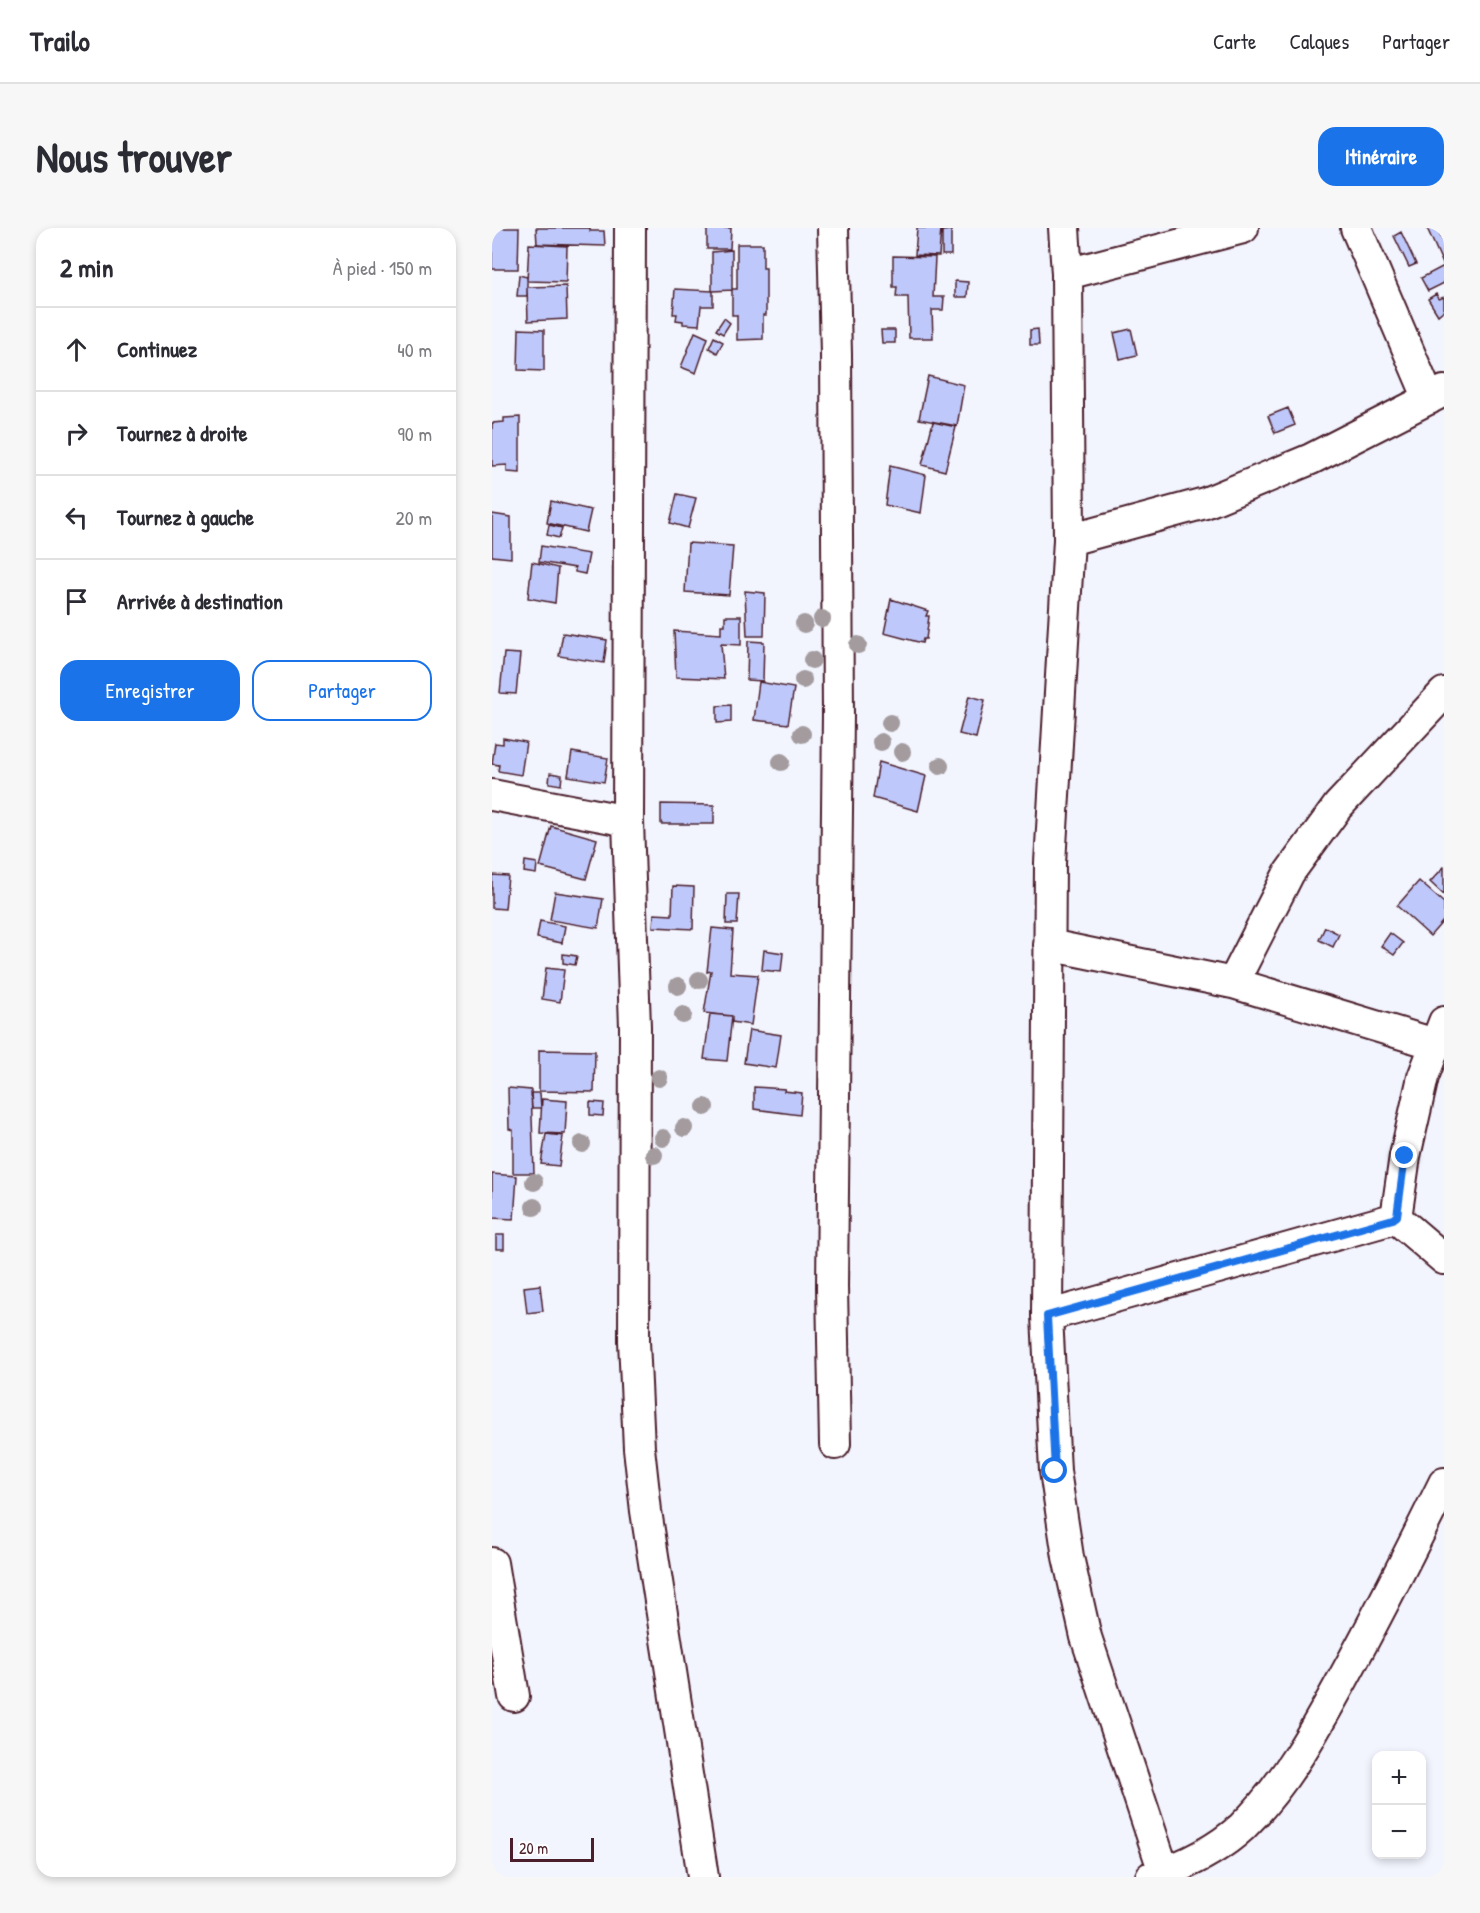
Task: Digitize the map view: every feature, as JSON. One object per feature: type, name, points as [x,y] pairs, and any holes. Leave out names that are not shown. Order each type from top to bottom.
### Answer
[{"type":"street","points":[[630,228],[628,821],[635,1027],[634,1341],[639,1448],[646,1511],[703,1877]]},
{"type":"street","points":[[833,228],[838,715],[832,1287],[835,1444]]},
{"type":"street","points":[[1064,228],[1067,274],[1070,540],[1050,863],[1049,945],[1047,1316],[1055,1471],[1068,1557],[1086,1637],[1157,1875],[1198,1859],[1240,1828],[1274,1793],[1325,1713],[1382,1608],[1444,1483]]},
{"type":"street","points":[[1067,274],[1243,228]]},
{"type":"street","points":[[1070,540],[1206,503],[1311,459],[1436,395],[1356,228]]},
{"type":"street","points":[[1233,983],[1289,873],[1338,806],[1444,693]]},
{"type":"street","points":[[492,795],[628,821]]},
{"type":"street","points":[[1047,1316],[1395,1218],[1405,1156],[1423,1077],[1440,1033],[1233,983],[1049,945]]},
{"type":"street","points":[[1395,1218],[1444,1259]]},
{"type":"street","points":[[492,1563],[514,1696]]},
{"type":"building","points":[[492,228],[519,228],[518,269],[492,269]]},
{"type":"building","points":[[536,228],[590,228],[590,231],[604,231],[605,246],[537,244]]},
{"type":"building","points":[[707,228],[731,228],[730,249],[707,249]]},
{"type":"building","points":[[917,228],[941,228],[939,256],[915,255]]},
{"type":"building","points":[[1427,228],[1437,228],[1444,242],[1443,264]]},
{"type":"building","points":[[951,230],[951,255],[942,255],[942,231]]},
{"type":"building","points":[[1401,232],[1416,264],[1409,267],[1394,236]]},
{"type":"building","points":[[529,244],[567,246],[566,282],[527,281]]},
{"type":"building","points":[[737,244],[763,244],[763,268],[766,268],[766,315],[763,315],[763,339],[737,340],[737,315],[732,315],[732,290],[713,291],[713,306],[701,306],[699,325],[683,324],[683,321],[676,320],[677,314],[673,314],[675,289],[712,291],[712,252],[732,250],[732,289],[737,289]]},
{"type":"building","points":[[893,256],[935,257],[933,297],[944,297],[943,310],[932,310],[933,338],[909,338],[908,297],[896,297],[897,287],[893,287]]},
{"type":"building","points":[[1444,266],[1444,283],[1428,291],[1421,278]]},
{"type":"building","points":[[519,275],[527,277],[527,296],[517,296]]},
{"type":"building","points":[[955,281],[968,282],[967,297],[955,297]]},
{"type":"building","points":[[566,286],[567,319],[528,321],[527,287]]},
{"type":"building","points":[[1436,294],[1439,299],[1444,297],[1444,310],[1438,315],[1428,299]]},
{"type":"building","points":[[724,318],[730,323],[723,334],[716,330]]},
{"type":"building","points":[[519,329],[544,330],[544,371],[518,370]]},
{"type":"building","points":[[1038,329],[1039,345],[1030,345],[1030,330]]},
{"type":"building","points":[[1131,329],[1137,355],[1120,359],[1114,333]]},
{"type":"building","points":[[881,330],[895,330],[895,343],[882,343]]},
{"type":"building","points":[[695,332],[708,338],[696,373],[681,367]]},
{"type":"building","points":[[714,337],[723,342],[717,353],[709,348]]},
{"type":"building","points":[[928,376],[964,385],[957,426],[919,419]]},
{"type":"building","points":[[1288,408],[1295,425],[1275,433],[1268,416]]},
{"type":"building","points":[[520,417],[520,473],[507,472],[507,465],[492,466],[492,423],[504,422],[504,418]]},
{"type":"building","points":[[933,422],[956,427],[945,471],[922,465]]},
{"type":"building","points":[[890,466],[926,475],[921,513],[885,505]]},
{"type":"building","points":[[677,494],[696,498],[688,528],[670,523]]},
{"type":"building","points":[[551,501],[591,510],[586,532],[547,523]]},
{"type":"building","points":[[492,514],[511,517],[511,558],[492,556]]},
{"type":"building","points":[[549,525],[562,528],[559,538],[547,535]]},
{"type":"building","points":[[688,543],[733,546],[729,595],[685,592]]},
{"type":"building","points":[[541,546],[589,554],[585,574],[575,572],[575,568],[539,562]]},
{"type":"building","points":[[532,562],[558,568],[555,603],[528,598]]},
{"type":"building","points":[[745,591],[765,593],[764,636],[747,636]]},
{"type":"building","points":[[891,599],[928,611],[926,639],[923,639],[922,643],[884,633]]},
{"type":"building","points":[[725,616],[741,616],[741,645],[721,644],[724,679],[676,677],[674,631],[721,634],[721,625],[725,625]]},
{"type":"building","points":[[563,633],[607,640],[604,663],[559,656]]},
{"type":"building","points":[[748,641],[764,642],[763,681],[747,680]]},
{"type":"building","points":[[504,653],[520,654],[516,694],[500,693]]},
{"type":"building","points":[[759,682],[794,688],[788,724],[754,720]]},
{"type":"building","points":[[969,696],[985,700],[976,738],[959,734]]},
{"type":"building","points":[[731,705],[731,722],[717,723],[717,706]]},
{"type":"building","points":[[503,738],[526,742],[521,775],[498,771],[499,765],[492,764],[495,743],[503,744]]},
{"type":"building","points":[[572,752],[608,758],[604,782],[568,776]]},
{"type":"building","points":[[879,762],[926,776],[918,811],[873,798]]},
{"type":"building","points":[[550,773],[562,775],[561,785],[549,783]]},
{"type":"building","points":[[661,804],[714,805],[714,824],[661,824]]},
{"type":"building","points":[[551,826],[597,839],[586,879],[540,867]]},
{"type":"building","points":[[525,861],[537,863],[536,874],[524,872]]},
{"type":"building","points":[[1444,867],[1444,895],[1430,882]]},
{"type":"building","points":[[492,875],[508,876],[505,909],[492,908]]},
{"type":"building","points":[[1419,881],[1444,903],[1444,920],[1430,936],[1397,906]]},
{"type":"building","points":[[673,886],[694,887],[693,929],[653,927],[654,914],[672,915]]},
{"type":"building","points":[[555,892],[603,899],[598,928],[550,920]]},
{"type":"building","points":[[727,894],[739,894],[737,924],[726,924]]},
{"type":"building","points":[[540,921],[565,926],[562,943],[537,938]]},
{"type":"building","points":[[1325,927],[1339,934],[1333,947],[1319,940]]},
{"type":"building","points":[[712,928],[733,930],[730,973],[758,975],[751,1025],[732,1022],[732,1016],[704,1013],[711,971],[707,972]]},
{"type":"building","points":[[1390,933],[1403,943],[1394,955],[1381,946]]},
{"type":"building","points":[[764,950],[783,953],[781,972],[762,970]]},
{"type":"building","points":[[563,954],[577,956],[575,965],[563,963]]},
{"type":"building","points":[[546,968],[564,970],[560,1002],[542,999]]},
{"type":"building","points":[[710,1014],[732,1016],[727,1061],[704,1059]]},
{"type":"building","points":[[749,1030],[781,1035],[776,1068],[744,1063]]},
{"type":"building","points":[[539,1050],[595,1051],[594,1092],[539,1091]]},
{"type":"building","points":[[754,1087],[785,1089],[784,1091],[802,1093],[800,1115],[754,1109]]},
{"type":"building","points":[[508,1088],[531,1090],[534,1173],[513,1173],[513,1130],[509,1129]]},
{"type":"building","points":[[531,1093],[540,1093],[541,1108],[532,1108]]},
{"type":"building","points":[[542,1099],[567,1101],[565,1134],[540,1133]]},
{"type":"building","points":[[590,1102],[604,1103],[603,1116],[590,1115]]},
{"type":"building","points":[[546,1134],[563,1136],[559,1166],[541,1164]]},
{"type":"building","points":[[492,1174],[517,1176],[514,1219],[492,1218]]},
{"type":"building","points":[[496,1235],[504,1235],[504,1249],[496,1249]]},
{"type":"building","points":[[540,1285],[543,1311],[527,1313],[524,1287]]},
{"type":"route","points":[[1055,1471],[1047,1316],[1393,1219],[1397,1216],[1405,1156]]}]
